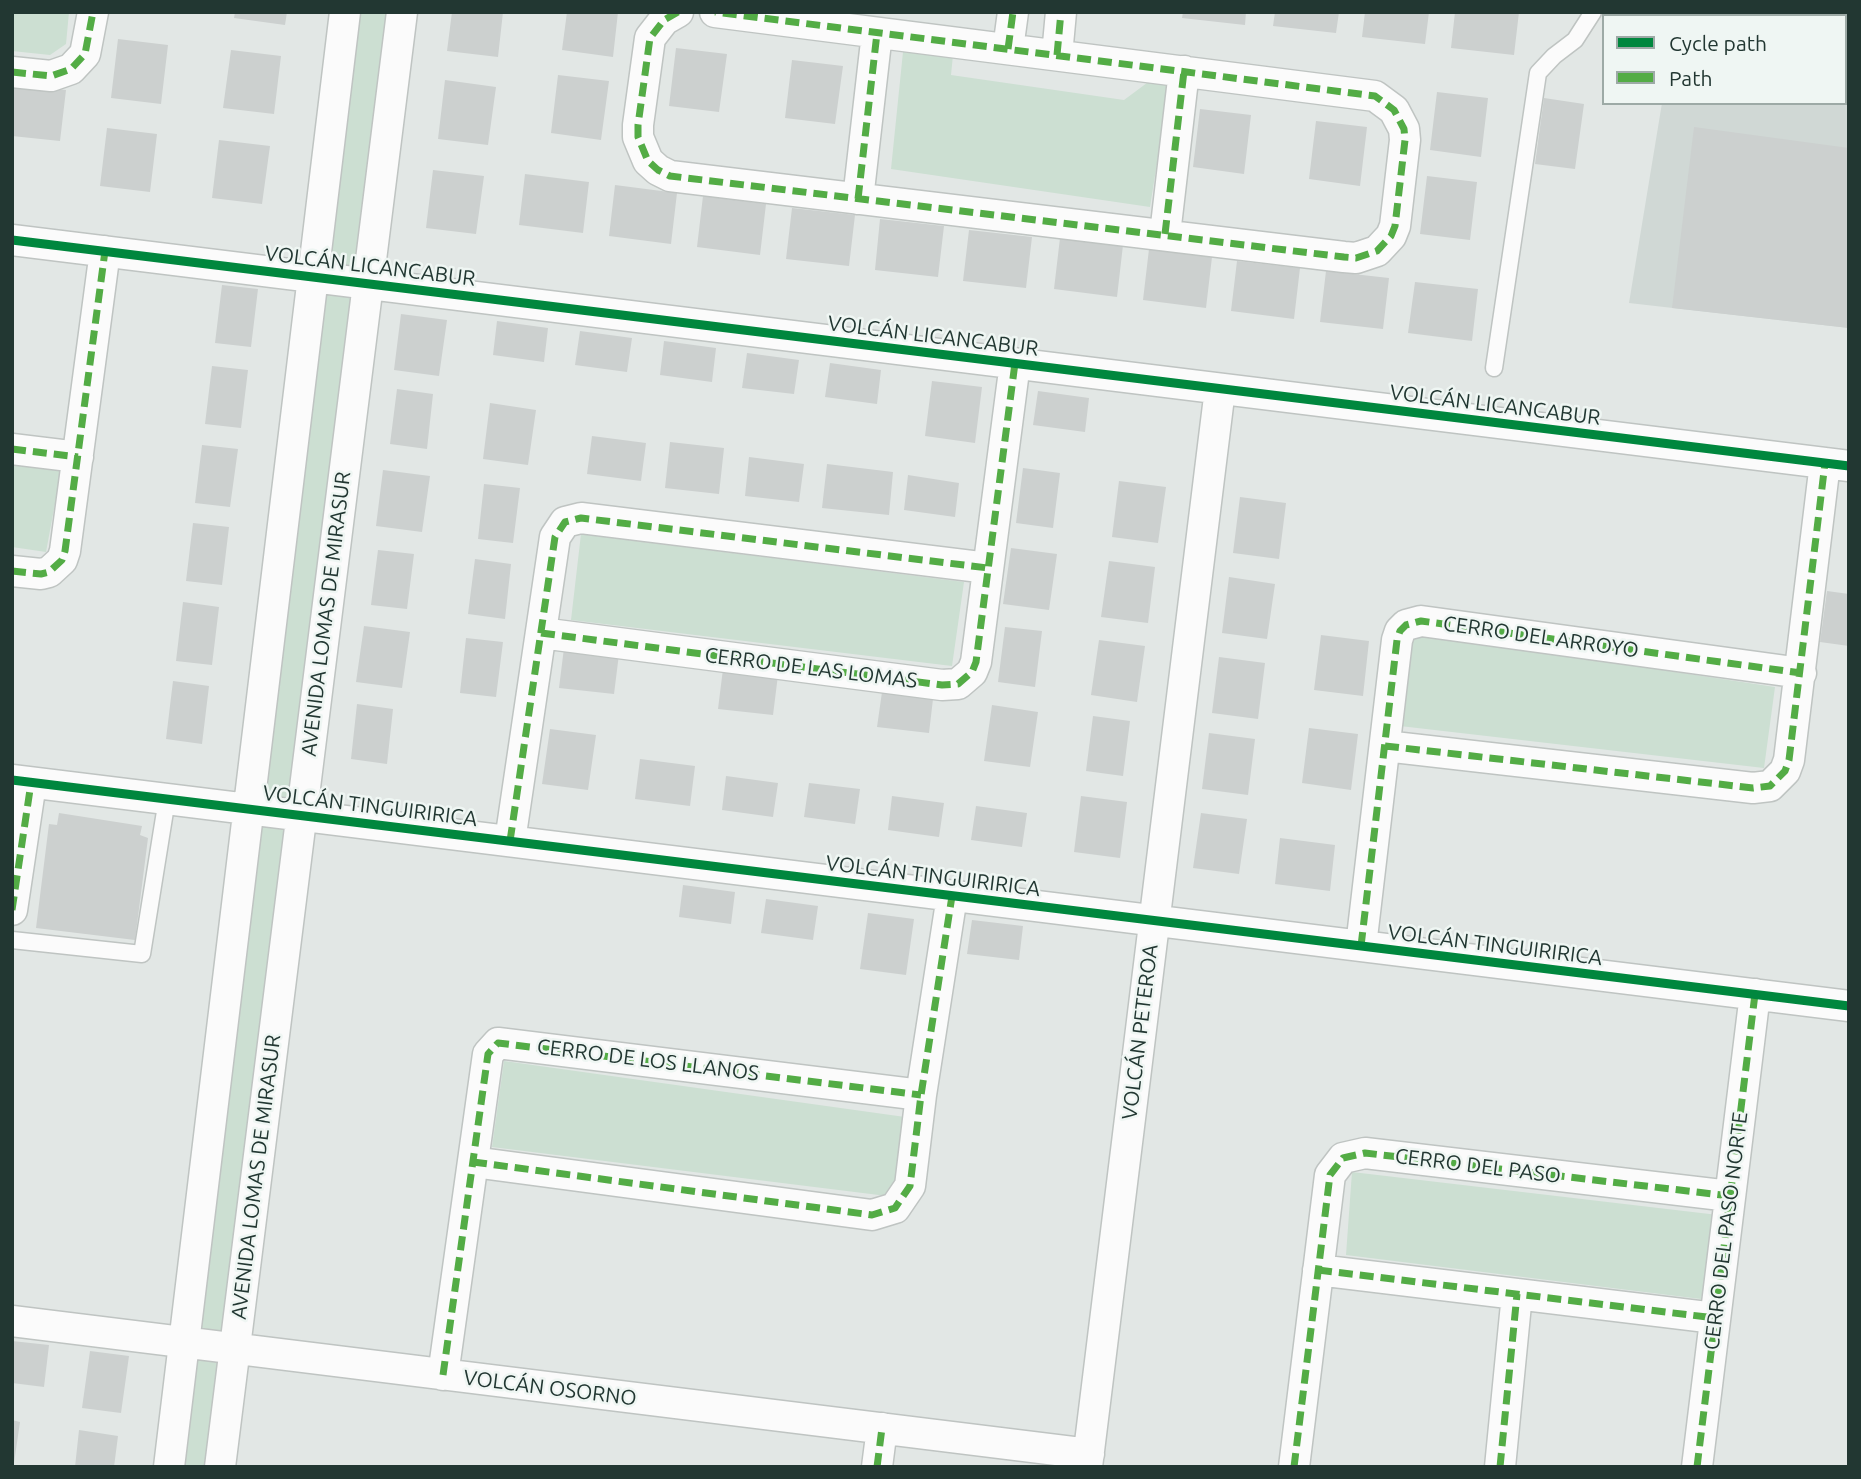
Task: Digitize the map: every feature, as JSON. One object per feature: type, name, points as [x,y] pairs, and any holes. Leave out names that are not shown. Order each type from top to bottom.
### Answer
[{"type":"street","points":[[12,72],[51,76],[71,69],[85,54],[93,12]]},
{"type":"street","points":[[169,1467],[345,12]]},
{"type":"street","name":"AVENIDA LOMAS DE MIRASUR","points":[[220,1467],[402,12]]},
{"type":"street","points":[[678,12],[655,28],[647,50],[638,138],[649,161],[658,170],[684,179],[1344,257],[1367,256],[1385,244],[1395,226],[1405,140],[1400,119],[1394,110],[1375,96],[715,12]]},
{"type":"street","points":[[1008,49],[1013,12]]},
{"type":"street","points":[[1057,55],[1061,12]]},
{"type":"street","points":[[858,199],[877,33]]},
{"type":"street","points":[[1165,234],[1184,71]]},
{"type":"street","name":"VOLCÁN LICANCABUR","points":[[12,240],[1837,465]]},
{"type":"street","points":[[12,571],[41,574],[55,568],[65,551],[105,251]]},
{"type":"street","name":"CERRO DE LAS LOMAS","points":[[541,633],[950,686],[964,680],[972,672],[975,662],[1015,363]]},
{"type":"street","name":"VOLCÁN PETEROA","points":[[1088,1460],[1220,389]]},
{"type":"street","points":[[12,449],[78,457]]},
{"type":"street","points":[[1385,746],[1762,789],[1778,781],[1785,771],[1837,465]]},
{"type":"street","points":[[510,841],[555,537],[558,529],[572,519],[988,568]]},
{"type":"street","name":"CERRO DEL ARROYO","points":[[1361,946],[1397,640],[1400,631],[1413,621],[1801,673]]},
{"type":"street","points":[[12,911],[22,781]]},
{"type":"street","name":"VOLCÁN TINGUIRIRICA","points":[[22,781],[1849,1006]]},
{"type":"street","points":[[473,1162],[872,1215],[895,1208],[910,1186],[921,1095],[953,895]]},
{"type":"street","name":"CERRO DEL PASO NORTE","points":[[1696,1467],[1755,994]]},
{"type":"street","name":"CERRO DE LOS LLANOS","points":[[443,1375],[488,1054],[498,1043],[921,1095]]},
{"type":"street","name":"CERRO DEL PASO","points":[[1294,1467],[1329,1175],[1343,1158],[1365,1153],[1730,1196]]},
{"type":"street","points":[[1318,1270],[1715,1318]]},
{"type":"street","points":[[1500,1467],[1517,1294]]},
{"type":"street","name":"VOLCÁN OSORNO","points":[[12,1321],[882,1429],[1088,1460]]},
{"type":"street","points":[[877,1467],[882,1429]]},
{"type":"lane","points":[[1494,368],[1538,73],[1575,40],[1593,12]]},
{"type":"lane","points":[[12,940],[142,954],[167,799]]},
{"type":"shaded area","points":[[1849,12],[1849,328],[1629,303],[1662,105],[1847,105],[1847,14],[1677,14]]},
{"type":"green space","points":[[12,12],[69,12],[66,44],[50,55],[12,51]]},
{"type":"green space","points":[[359,12],[389,12],[204,1467],[184,1467]]},
{"type":"green space","points":[[903,52],[953,55],[951,75],[1124,100],[1155,77],[1166,85],[1167,100],[1150,207],[891,169]]},
{"type":"green space","points":[[12,465],[61,471],[46,552],[12,547]]},
{"type":"green space","points":[[581,534],[964,582],[952,666],[571,620]]},
{"type":"green space","points":[[1411,632],[1775,687],[1764,768],[1400,726]]},
{"type":"green space","points":[[504,1061],[905,1117],[895,1197],[492,1147]]},
{"type":"green space","points":[[1352,1172],[1718,1215],[1701,1299],[1346,1255]]},
{"type":"building","points":[[235,12],[287,12],[285,25],[234,18]]},
{"type":"building","points":[[452,12],[503,12],[498,57],[447,51]]},
{"type":"building","points":[[567,12],[618,12],[613,57],[562,50]]},
{"type":"building","points":[[1183,12],[1246,12],[1245,25],[1182,18]]},
{"type":"building","points":[[1275,12],[1339,12],[1336,33],[1273,26]]},
{"type":"building","points":[[1365,12],[1429,12],[1425,44],[1362,37]]},
{"type":"building","points":[[1455,12],[1519,12],[1514,55],[1451,48]]},
{"type":"building","points":[[118,39],[168,45],[161,104],[111,98]]},
{"type":"building","points":[[676,48],[727,54],[719,112],[669,106]]},
{"type":"building","points":[[231,50],[281,56],[274,114],[223,108]]},
{"type":"building","points":[[792,60],[843,66],[835,124],[785,118]]},
{"type":"building","points":[[558,75],[609,81],[601,140],[551,133]]},
{"type":"building","points":[[445,80],[496,87],[488,145],[438,139]]},
{"type":"building","points":[[12,84],[66,90],[60,141],[12,136]]},
{"type":"building","points":[[1437,92],[1488,98],[1481,157],[1430,150]]},
{"type":"building","points":[[1544,98],[1584,104],[1575,169],[1535,164]]},
{"type":"building","points":[[1200,109],[1251,115],[1244,174],[1193,167]]},
{"type":"building","points":[[1316,121],[1367,127],[1360,186],[1309,179]]},
{"type":"building","points":[[1694,127],[1849,148],[1849,328],[1672,308]]},
{"type":"building","points":[[107,128],[157,134],[150,192],[100,186]]},
{"type":"building","points":[[219,140],[270,146],[262,204],[212,198]]},
{"type":"building","points":[[433,170],[484,176],[476,234],[426,228]]},
{"type":"building","points":[[525,174],[589,182],[583,233],[519,225]]},
{"type":"building","points":[[1427,176],[1477,182],[1470,240],[1420,234]]},
{"type":"building","points":[[615,185],[677,193],[671,244],[609,236]]},
{"type":"building","points":[[703,196],[766,204],[760,255],[697,247]]},
{"type":"building","points":[[792,208],[855,215],[849,266],[786,259]]},
{"type":"building","points":[[880,219],[944,226],[938,277],[875,270]]},
{"type":"building","points":[[969,230],[1032,237],[1026,288],[963,281]]},
{"type":"building","points":[[1060,238],[1123,245],[1117,297],[1054,289]]},
{"type":"building","points":[[1149,249],[1212,257],[1206,308],[1143,300]]},
{"type":"building","points":[[1237,261],[1300,268],[1294,319],[1231,311]]},
{"type":"building","points":[[1326,271],[1389,278],[1383,329],[1320,322]]},
{"type":"building","points":[[1415,282],[1478,289],[1472,341],[1408,333]]},
{"type":"building","points":[[222,285],[258,289],[251,347],[215,343]]},
{"type":"building","points":[[401,314],[447,320],[439,376],[394,370]]},
{"type":"building","points":[[497,321],[548,328],[544,362],[493,355]]},
{"type":"building","points":[[580,331],[632,338],[627,372],[575,365]]},
{"type":"building","points":[[664,341],[716,348],[712,382],[660,375]]},
{"type":"building","points":[[747,353],[799,360],[794,394],[742,388]]},
{"type":"building","points":[[830,363],[881,370],[877,404],[825,397]]},
{"type":"building","points":[[212,366],[248,370],[241,428],[205,424]]},
{"type":"building","points":[[932,381],[982,387],[975,443],[925,436]]},
{"type":"building","points":[[397,389],[433,394],[427,449],[390,444]]},
{"type":"building","points":[[1038,391],[1089,398],[1085,432],[1033,425]]},
{"type":"building","points":[[490,403],[536,410],[528,465],[483,459]]},
{"type":"building","points":[[592,436],[646,443],[641,481],[587,474]]},
{"type":"building","points":[[670,442],[724,448],[719,494],[665,488]]},
{"type":"building","points":[[202,445],[238,449],[230,507],[195,503]]},
{"type":"building","points":[[749,457],[804,464],[799,502],[745,496]]},
{"type":"building","points":[[827,464],[893,472],[889,515],[822,508]]},
{"type":"building","points":[[1023,468],[1060,473],[1053,528],[1016,523]]},
{"type":"building","points":[[383,470],[430,476],[422,532],[376,526]]},
{"type":"building","points":[[908,475],[959,483],[955,517],[904,510]]},
{"type":"building","points":[[1119,481],[1166,487],[1158,543],[1112,537]]},
{"type":"building","points":[[484,484],[520,488],[513,543],[478,539]]},
{"type":"building","points":[[1240,497],[1286,503],[1279,559],[1233,553]]},
{"type":"building","points":[[193,523],[229,527],[222,585],[186,581]]},
{"type":"building","points":[[1011,548],[1057,554],[1049,610],[1003,604]]},
{"type":"building","points":[[378,550],[414,554],[407,609],[371,605]]},
{"type":"building","points":[[475,559],[511,564],[505,619],[468,614]]},
{"type":"building","points":[[1109,561],[1155,567],[1148,623],[1101,617]]},
{"type":"building","points":[[1229,577],[1275,584],[1267,639],[1222,633]]},
{"type":"building","points":[[1827,591],[1849,594],[1849,646],[1820,642]]},
{"type":"building","points":[[183,602],[219,607],[212,665],[176,661]]},
{"type":"building","points":[[364,626],[410,632],[402,688],[356,682]]},
{"type":"building","points":[[1005,627],[1042,631],[1035,687],[998,682]]},
{"type":"building","points":[[1321,635],[1369,641],[1363,696],[1314,690]]},
{"type":"building","points":[[466,638],[503,642],[496,697],[460,693]]},
{"type":"building","points":[[1099,640],[1145,646],[1137,702],[1091,695]]},
{"type":"building","points":[[564,648],[619,654],[614,694],[559,688]]},
{"type":"building","points":[[1219,657],[1265,663],[1258,719],[1212,713]]},
{"type":"building","points":[[723,669],[778,675],[773,715],[718,709]]},
{"type":"building","points":[[173,681],[209,686],[202,744],[166,739]]},
{"type":"building","points":[[882,692],[933,699],[929,733],[877,727]]},
{"type":"building","points":[[357,704],[393,709],[387,764],[351,759]]},
{"type":"building","points":[[992,705],[1038,712],[1030,767],[984,761]]},
{"type":"building","points":[[1093,716],[1130,721],[1123,776],[1086,771]]},
{"type":"building","points":[[1309,728],[1358,734],[1351,790],[1302,783]]},
{"type":"building","points":[[550,729],[596,735],[588,790],[542,784]]},
{"type":"building","points":[[1209,733],[1255,739],[1248,795],[1202,789]]},
{"type":"building","points":[[640,759],[695,766],[690,806],[635,799]]},
{"type":"building","points":[[726,776],[778,783],[773,817],[722,810]]},
{"type":"building","points":[[809,783],[860,789],[855,824],[804,817]]},
{"type":"building","points":[[892,796],[944,803],[939,837],[888,830]]},
{"type":"building","points":[[1081,796],[1127,802],[1120,858],[1074,852]]},
{"type":"building","points":[[976,806],[1027,813],[1022,847],[971,840]]},
{"type":"building","points":[[59,813],[142,826],[140,835],[148,838],[135,940],[36,928],[49,824],[57,825]]},
{"type":"building","points":[[1201,813],[1247,819],[1239,874],[1193,868]]},
{"type":"building","points":[[1280,838],[1335,845],[1330,891],[1275,884]]},
{"type":"building","points":[[683,885],[735,892],[731,924],[679,917]]},
{"type":"building","points":[[766,899],[818,906],[813,940],[761,933]]},
{"type":"building","points":[[868,913],[914,919],[906,975],[860,969]]},
{"type":"building","points":[[972,920],[1023,926],[1019,960],[967,954]]},
{"type":"building","points":[[12,1341],[49,1345],[44,1387],[12,1383]]},
{"type":"building","points":[[90,1351],[129,1356],[121,1413],[82,1408]]},
{"type":"building","points":[[12,1420],[20,1422],[14,1463],[12,1463]]},
{"type":"building","points":[[79,1430],[118,1436],[114,1467],[75,1467]]},
{"type":"marked path","points":[[12,72],[51,76],[71,69],[85,54],[93,12]]},
{"type":"marked path","points":[[678,12],[664,20],[650,38],[638,125],[638,137],[648,161],[670,176],[1356,258],[1377,251],[1391,236],[1395,226],[1404,129],[1394,110],[1375,96],[715,12]]},
{"type":"marked path","points":[[1008,49],[1013,12]]},
{"type":"marked path","points":[[1057,55],[1061,12]]},
{"type":"marked path","points":[[858,199],[877,33]]},
{"type":"marked path","points":[[1165,234],[1184,71]]},
{"type":"marked path","points":[[12,571],[41,574],[49,572],[62,560],[65,551],[105,251]]},
{"type":"marked path","points":[[541,633],[942,685],[958,684],[972,672],[976,662],[1015,363]]},
{"type":"marked path","points":[[12,449],[78,457]]},
{"type":"marked path","points":[[1385,746],[1753,788],[1770,786],[1785,771],[1789,760],[1825,463]]},
{"type":"marked path","points":[[510,841],[555,537],[565,522],[581,518],[988,568]]},
{"type":"marked path","points":[[1361,946],[1397,640],[1406,625],[1421,621],[1801,673]]},
{"type":"marked path","points":[[12,910],[31,783]]},
{"type":"marked path","points":[[473,1162],[872,1215],[895,1208],[910,1186],[921,1095],[952,896]]},
{"type":"marked path","points":[[1697,1467],[1755,994]]},
{"type":"marked path","points":[[443,1375],[488,1054],[498,1043],[921,1095]]},
{"type":"marked path","points":[[1294,1467],[1330,1175],[1343,1158],[1365,1153],[1730,1196]]},
{"type":"marked path","points":[[1318,1270],[1715,1318]]},
{"type":"marked path","points":[[1500,1467],[1517,1294]]},
{"type":"marked path","points":[[877,1467],[882,1428]]},
{"type":"cycle path","points":[[12,240],[1849,466]]},
{"type":"cycle path","points":[[12,780],[1849,1006]]}]
